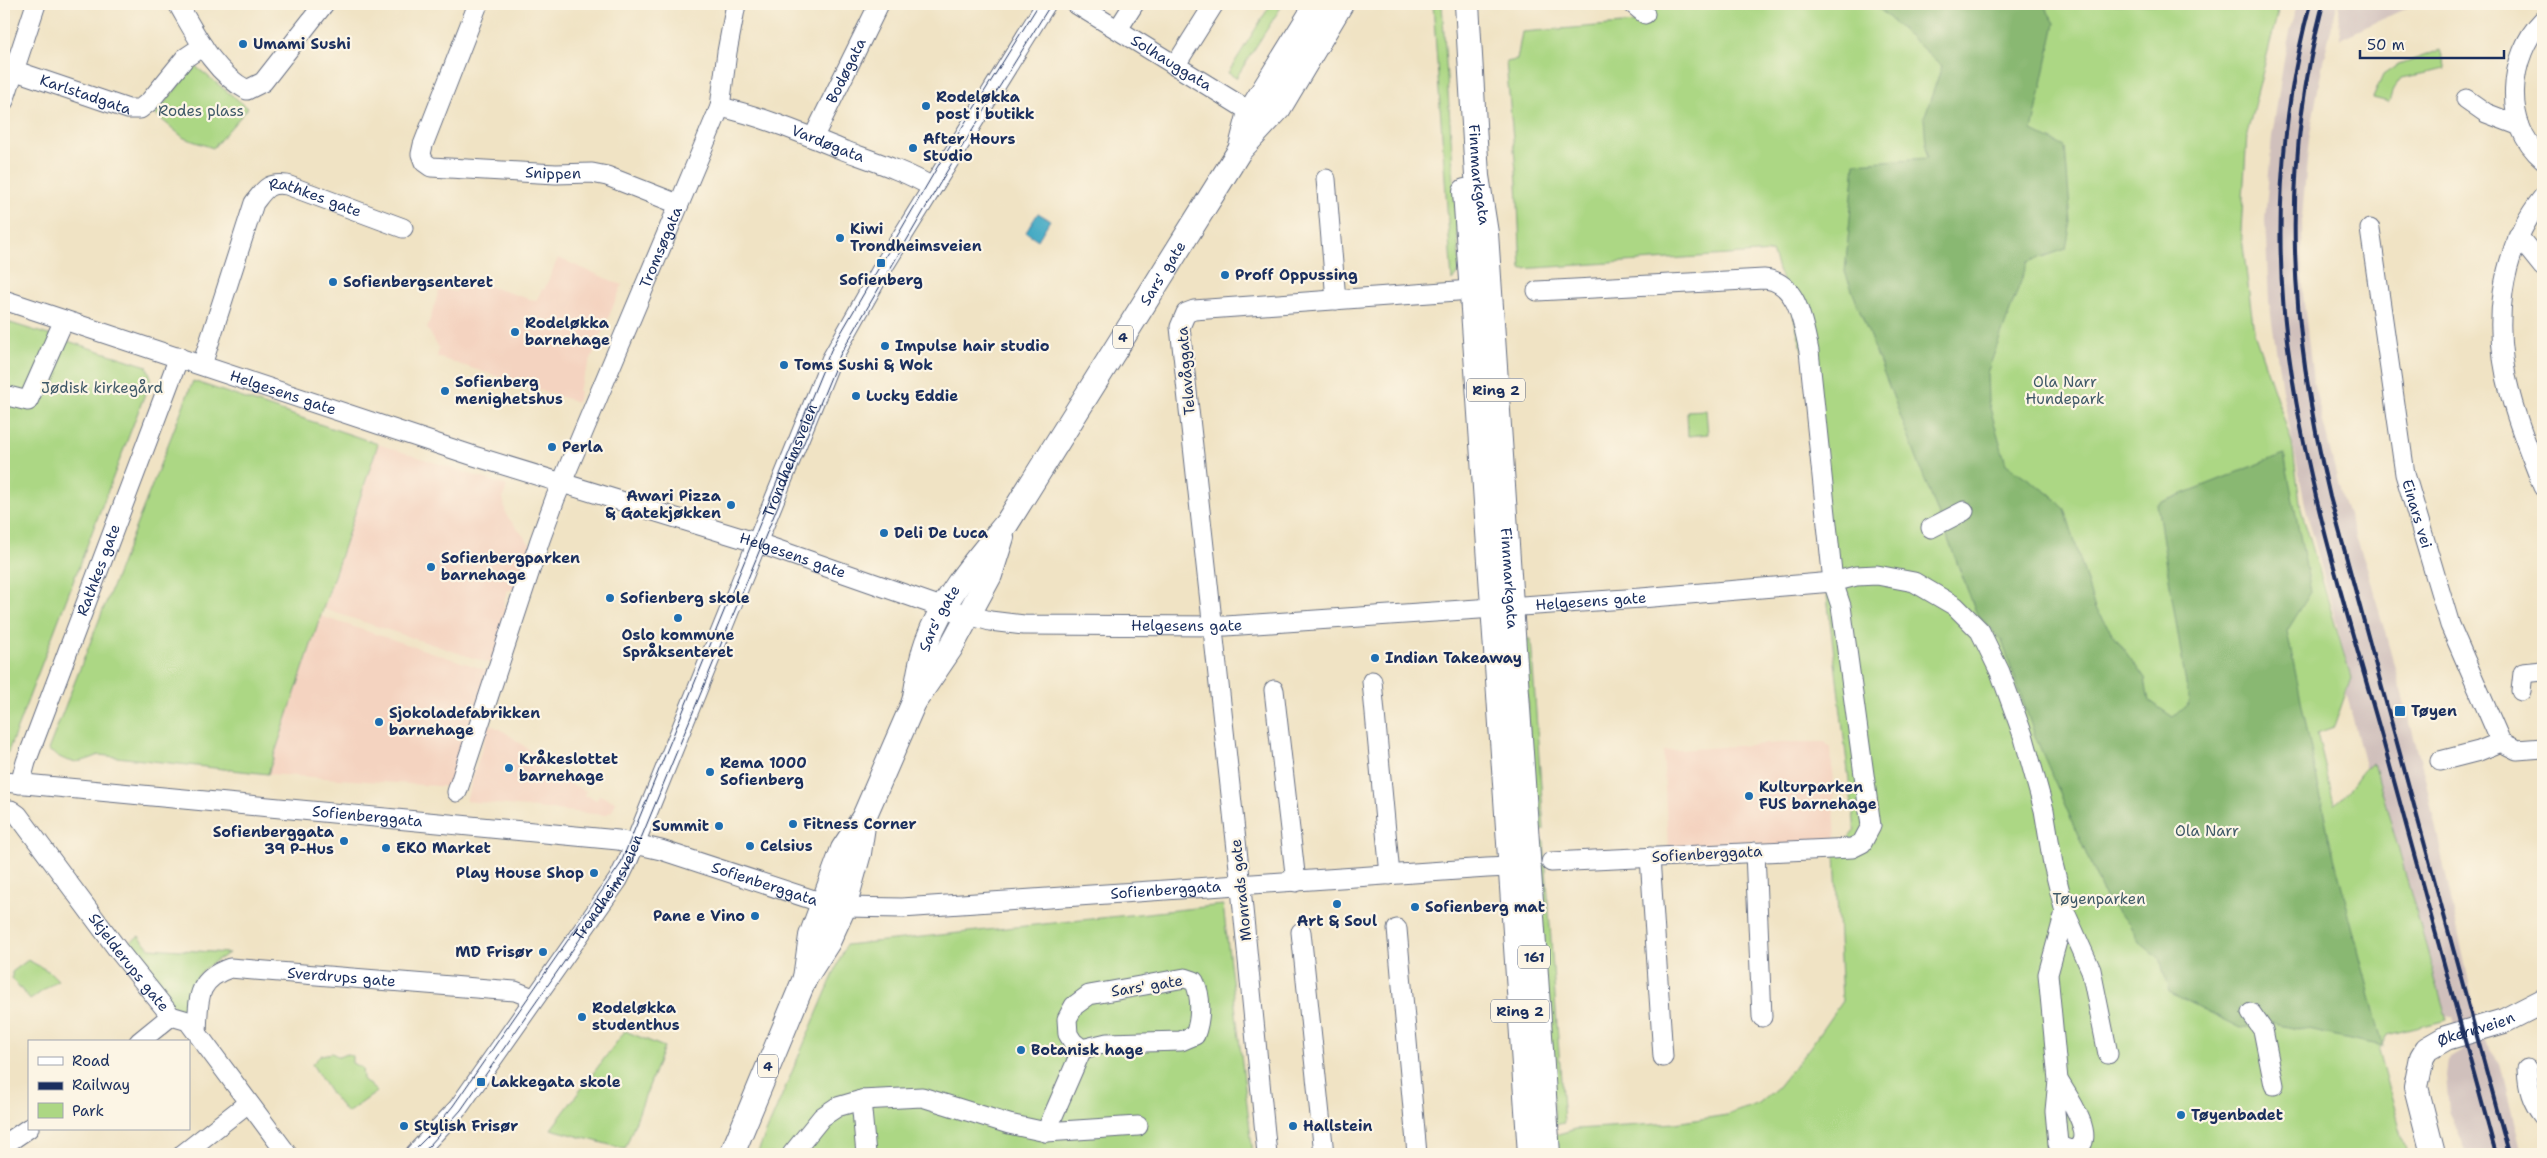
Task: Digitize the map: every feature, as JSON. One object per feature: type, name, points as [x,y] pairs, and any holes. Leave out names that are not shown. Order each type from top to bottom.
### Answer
[{"type":"main road","name":"Sars' gate","points":[[732,1154],[805,978],[811,936],[834,905],[859,853],[864,817],[914,702],[928,640],[944,608],[973,564],[1006,523],[1240,150],[1316,4]]},
{"type":"main road","name":"Sars' gate","points":[[1258,117],[1286,98],[1342,4]]},
{"type":"main road","name":"Finnmarkgata","points":[[1452,4],[1471,290],[1502,606]]},
{"type":"main road","name":"Finnmarkgata","points":[[1468,4],[1477,176],[1486,233],[1502,606],[1519,872],[1530,1154]]},
{"type":"main road","name":"Sars' gate","points":[[914,702],[939,666],[990,575],[1006,523]]},
{"type":"main road","name":"Finnmarkgata","points":[[1519,872],[1540,1038],[1548,1154]]},
{"type":"main road","name":"Økernveien","points":[[2434,1154],[2416,1086],[2418,1066],[2427,1049],[2446,1038],[2522,1013],[2543,1001]]},
{"type":"street","points":[[4,101],[9,69],[36,4]]},
{"type":"street","points":[[178,4],[203,46],[228,78],[247,90],[263,82],[324,4]]},
{"type":"street","name":"Snippen","points":[[478,4],[424,145],[421,154],[424,162],[431,167],[464,171],[556,174],[592,173],[607,176],[678,204]]},
{"type":"street","name":"Tromsøgata","points":[[562,482],[720,107],[727,52],[736,4]]},
{"type":"street","name":"Bodøgata","points":[[813,138],[879,4]]},
{"type":"street","name":"Trondheimsveien","points":[[415,1154],[458,1108],[533,998],[618,880],[629,858],[831,360],[932,187],[1046,4]]},
{"type":"street","name":"Solhauggata","points":[[1076,4],[1258,117]]},
{"type":"street","points":[[1118,29],[1134,4]]},
{"type":"street","points":[[1175,66],[1214,4]]},
{"type":"street","points":[[2543,20],[2530,37],[2517,72],[2515,100],[2520,126],[2532,147],[2543,159]]},
{"type":"street","name":"Karlstadgata","points":[[9,69],[128,109],[140,109],[150,102],[186,58],[203,46]]},
{"type":"street","points":[[2466,99],[2486,113],[2520,126]]},
{"type":"street","name":"Vardøgata","points":[[720,107],[742,112],[813,138],[919,179],[932,187]]},
{"type":"street","points":[[1326,179],[1336,300]]},
{"type":"street","name":"Rathkes gate","points":[[202,365],[254,203],[265,188],[276,183],[287,185],[403,228]]},
{"type":"street","points":[[2543,197],[2518,236],[2504,283],[2501,342],[2511,398],[2536,446],[2543,487]]},
{"type":"street","name":"Einars vei","points":[[2370,229],[2405,474],[2450,625],[2501,742]]},
{"type":"street","points":[[2518,236],[2543,267]]},
{"type":"street","points":[[1537,291],[1764,278],[1773,279],[1787,288],[1797,305],[1809,351],[1833,582]]},
{"type":"street","name":"Telavåggata","points":[[1212,626],[1180,326],[1182,318],[1186,313],[1194,310],[1471,290]]},
{"type":"street","name":"Helgesens gate","points":[[4,300],[474,456],[757,542],[967,616],[990,621],[1024,625],[1212,626],[1640,598],[1833,582],[1856,576],[1877,575],[1914,582],[1941,596],[1969,617],[1996,644],[2012,703],[2034,750],[2053,864],[2066,912],[2091,970],[2108,1054]]},
{"type":"street","points":[[4,395],[28,401],[64,320]]},
{"type":"street","name":"Rathkes gate","points":[[12,783],[26,762],[179,357]]},
{"type":"street","points":[[457,792],[540,540],[562,482]]},
{"type":"street","points":[[1931,528],[1964,511]]},
{"type":"street","name":"Sofienberggata","points":[[1551,862],[1852,848],[1862,844],[1868,835],[1870,812],[1842,606],[1833,582]]},
{"type":"street","name":"Monrads gate","points":[[1212,626],[1241,886],[1267,1154]]},
{"type":"street","points":[[2521,691],[2520,681],[2523,674],[2543,671]]},
{"type":"street","points":[[1372,681],[1390,875]]},
{"type":"street","points":[[1274,690],[1296,882]]},
{"type":"street","points":[[2440,761],[2479,751],[2501,742],[2518,750],[2543,748]]},
{"type":"street","name":"Sofienberggata","points":[[12,783],[446,823],[634,843],[834,905],[882,909],[1451,871],[1519,872]]},
{"type":"street","name":"Skjelderups gate","points":[[7,810],[18,815],[118,950],[171,1016],[188,1021],[197,1032],[287,1154]]},
{"type":"street","points":[[1755,852],[1762,1017]]},
{"type":"street","points":[[1650,857],[1663,1057]]},
{"type":"street","points":[[2058,1080],[2048,974],[2066,912]]},
{"type":"street","points":[[1397,929],[1418,1154]]},
{"type":"street","points":[[1302,932],[1324,1154]]},
{"type":"street","name":"Sverdrups gate","points":[[197,1032],[198,999],[202,987],[209,978],[230,968],[515,991],[533,998]]},
{"type":"street","name":"Sars' gate","points":[[1185,978],[1194,981],[1198,989],[1199,1015],[1199,1024],[1195,1035],[1181,1041],[1107,1043],[1082,1049],[1073,1042],[1068,1034],[1067,1019],[1074,1006],[1089,995],[1185,978]]},
{"type":"street","points":[[2251,1013],[2263,1030],[2274,1085]]},
{"type":"street","points":[[141,1040],[171,1016]]},
{"type":"street","points":[[1046,1132],[1082,1049]]},
{"type":"street","points":[[2527,1069],[2528,1084],[2533,1103],[2543,1116]]},
{"type":"street","points":[[792,1154],[822,1117],[836,1107],[861,1100],[922,1097],[1008,1124],[1046,1132],[1138,1126]]},
{"type":"street","points":[[861,1100],[866,1154]]},
{"type":"street","points":[[182,1154],[248,1103]]},
{"type":"street","points":[[4,1145],[28,1129]]},
{"type":"shaded area","points":[[2297,4],[2337,4],[2323,62],[2309,139],[2302,217],[2303,295],[2313,381],[2342,498],[2367,567],[2425,777],[2475,1011],[2487,1046],[2500,1063],[2522,1154],[2467,1154],[2449,1111],[2446,1075],[2448,1060],[2463,1051],[2453,1018],[2427,1008],[2346,692],[2351,678],[2306,509],[2282,390],[2269,301],[2265,220],[2272,136],[2285,53]]},
{"type":"shaded area","points":[[2339,4],[2415,4],[2340,39]]},
{"type":"shaded area","name":"Rodeløkka barnehage","points":[[558,258],[622,285],[578,390],[580,392],[577,402],[437,357],[439,348],[427,328],[440,288],[456,292],[461,278],[536,301],[542,289],[544,290]]},
{"type":"shaded area","name":"Sofienbergparken barnehage","points":[[378,444],[507,486],[503,497],[506,515],[531,545],[517,588],[507,591],[503,606],[509,613],[492,664],[324,609]]},
{"type":"shaded area","name":"Sjokoladefabrikken barnehage","points":[[320,616],[489,671],[452,787],[268,774]]},
{"type":"shaded area","name":"Kråkeslottet barnehage","points":[[489,724],[505,732],[544,761],[542,771],[586,791],[584,795],[597,800],[599,795],[616,802],[612,811],[605,815],[466,801]]},
{"type":"shaded area","name":"Kulturparken FUS barnehage","points":[[1796,742],[1825,742],[1831,748],[1836,844],[1761,846],[1756,841],[1668,847],[1663,751]]},
{"type":"green space","points":[[1271,4],[1283,4],[1236,78],[1228,73]]},
{"type":"green space","points":[[1433,4],[1442,4],[1460,270],[1452,281]]},
{"type":"green space","name":"Tøyenparken","points":[[1771,4],[2280,4],[2247,134],[2241,230],[2254,332],[2292,443],[2301,509],[2351,678],[2334,727],[2317,733],[2334,804],[2346,794],[2364,770],[2374,763],[2447,1020],[2387,1035],[2379,1050],[2407,1154],[1557,1154],[1555,1135],[1576,1129],[1675,1123],[1727,1115],[1759,1103],[1777,1088],[1810,1047],[1842,1001],[1835,854],[1855,830],[1822,554],[1809,376],[1790,303],[1772,252],[1521,269],[1517,182],[1506,62],[1517,60],[1522,32],[1635,23],[1643,7]]},
{"type":"green space","name":"Ola Narr","points":[[1874,4],[2043,4],[2055,23],[2032,131],[2065,147],[2071,222],[2066,249],[2028,262],[1987,373],[1988,401],[2006,464],[2050,494],[2065,509],[2095,609],[2145,679],[2149,701],[2173,717],[2189,703],[2157,504],[2284,454],[2311,592],[2287,631],[2328,833],[2383,1046],[2274,1023],[2241,1028],[2169,992],[2160,959],[2139,942],[2129,923],[2107,902],[2035,736],[2002,641],[1976,612],[1845,272],[1855,163],[1927,158],[1924,118],[1942,66]]},
{"type":"green space","points":[[2440,50],[2446,69],[2401,78],[2393,89],[2389,102],[2373,98],[2383,75],[2396,66]]},
{"type":"green space","name":"Rodes plass","points":[[195,66],[248,108],[213,148],[184,138],[155,114]]},
{"type":"green space","name":"Jødisk kirkegård","points":[[4,321],[147,366],[151,378],[8,752],[4,754]]},
{"type":"green space","points":[[193,381],[378,444],[268,774],[99,755],[73,762],[48,750]]},
{"type":"green space","points":[[1706,410],[1708,434],[1688,436],[1687,411]]},
{"type":"green space","points":[[1523,639],[1531,639],[1544,830],[1536,831]]},
{"type":"green space","points":[[1536,841],[1544,841],[1564,1123],[1555,1125]]},
{"type":"green space","name":"Botanisk hage","points":[[1223,905],[1253,1154],[757,1154],[846,945]]},
{"type":"green space","points":[[139,936],[149,948],[229,953],[208,967],[196,980],[191,996],[188,1021],[118,950]]},
{"type":"green space","points":[[28,960],[50,972],[58,980],[30,1000],[12,978],[12,972]]},
{"type":"green space","points":[[625,1031],[664,1047],[625,1149],[551,1129]]},
{"type":"green space","points":[[332,1053],[339,1057],[346,1054],[352,1056],[352,1063],[362,1068],[363,1079],[377,1092],[347,1113],[329,1091],[312,1064],[321,1055]]},
{"type":"water","points":[[1038,213],[1050,220],[1038,240],[1026,232]]},
{"type":"tram line","points":[[410,1154],[431,1133],[453,1106],[620,865],[831,350],[938,166],[1039,4]]},
{"type":"tram line","points":[[422,1154],[461,1110],[628,870],[840,355],[947,171],[1051,4]]},
{"type":"railway","points":[[2310,4],[2291,93],[2282,185],[2280,231],[2282,277],[2291,369],[2308,462],[2343,600],[2496,1154]]},
{"type":"railway","points":[[2323,4],[2309,67],[2300,128],[2295,190],[2295,251],[2299,312],[2316,435],[2330,497],[2509,1154]]},
{"type":"place","name":"Umami Sushi","points":[[243,44]]},
{"type":"place","name":"Rodeløkka post i butikk","points":[[926,106]]},
{"type":"place","name":"After Hours Studio","points":[[913,148]]},
{"type":"place","name":"Kiwi Trondheimsveien","points":[[840,238]]},
{"type":"place","name":"Sofienberg","points":[[881,263]]},
{"type":"place","name":"Proff Oppussing","points":[[1225,275]]},
{"type":"place","name":"Sofienbergsenteret","points":[[333,282]]},
{"type":"place","name":"Rodeløkka barnehage","points":[[515,332]]},
{"type":"place","name":"Impulse hair studio","points":[[885,346]]},
{"type":"place","name":"Toms Sushi & Wok","points":[[784,365]]},
{"type":"place","name":"Sofienberg menighetshus","points":[[445,391]]},
{"type":"place","name":"Lucky Eddie","points":[[856,396]]},
{"type":"place","name":"Perla","points":[[552,447]]},
{"type":"place","name":"Awari Pizza & Gatekjøkken","points":[[731,505]]},
{"type":"place","name":"Deli De Luca","points":[[884,533]]},
{"type":"place","name":"Sofienbergparken barnehage","points":[[431,567]]},
{"type":"place","name":"Sofienberg skole","points":[[610,598]]},
{"type":"place","name":"Oslo kommune Språksenteret","points":[[678,618]]},
{"type":"place","name":"Indian Takeaway","points":[[1375,658]]},
{"type":"place","name":"Tøyen","points":[[2400,711]]},
{"type":"place","name":"Sjokoladefabrikken barnehage","points":[[379,722]]},
{"type":"place","name":"Kråkeslottet barnehage","points":[[509,768]]},
{"type":"place","name":"Rema 1000 Sofienberg","points":[[710,772]]},
{"type":"place","name":"Kulturparken FUS barnehage","points":[[1749,796]]},
{"type":"place","name":"Fitness Corner","points":[[793,824]]},
{"type":"place","name":"Summit","points":[[719,826]]},
{"type":"place","name":"Sofienberggata 39 P-Hus","points":[[344,841]]},
{"type":"place","name":"Celsius","points":[[750,846]]},
{"type":"place","name":"EKO Market","points":[[386,848]]},
{"type":"place","name":"Play House Shop","points":[[594,873]]},
{"type":"place","name":"Art & Soul","points":[[1337,904]]},
{"type":"place","name":"Sofienberg mat","points":[[1415,907]]},
{"type":"place","name":"Pane e Vino","points":[[755,916]]},
{"type":"place","name":"MD Frisør","points":[[543,952]]},
{"type":"place","name":"Rodeløkka studenthus","points":[[582,1017]]},
{"type":"place","name":"Botanisk hage","points":[[1021,1050]]},
{"type":"place","name":"Lakkegata skole","points":[[481,1082]]},
{"type":"place","name":"Tøyenbadet","points":[[2181,1115]]},
{"type":"place","name":"Stylish Frisør","points":[[404,1126]]},
{"type":"place","name":"Hallstein","points":[[1293,1126]]},
{"type":"park label","name":"Ola Narr Hundepark","points":[[2065,390]]}]
